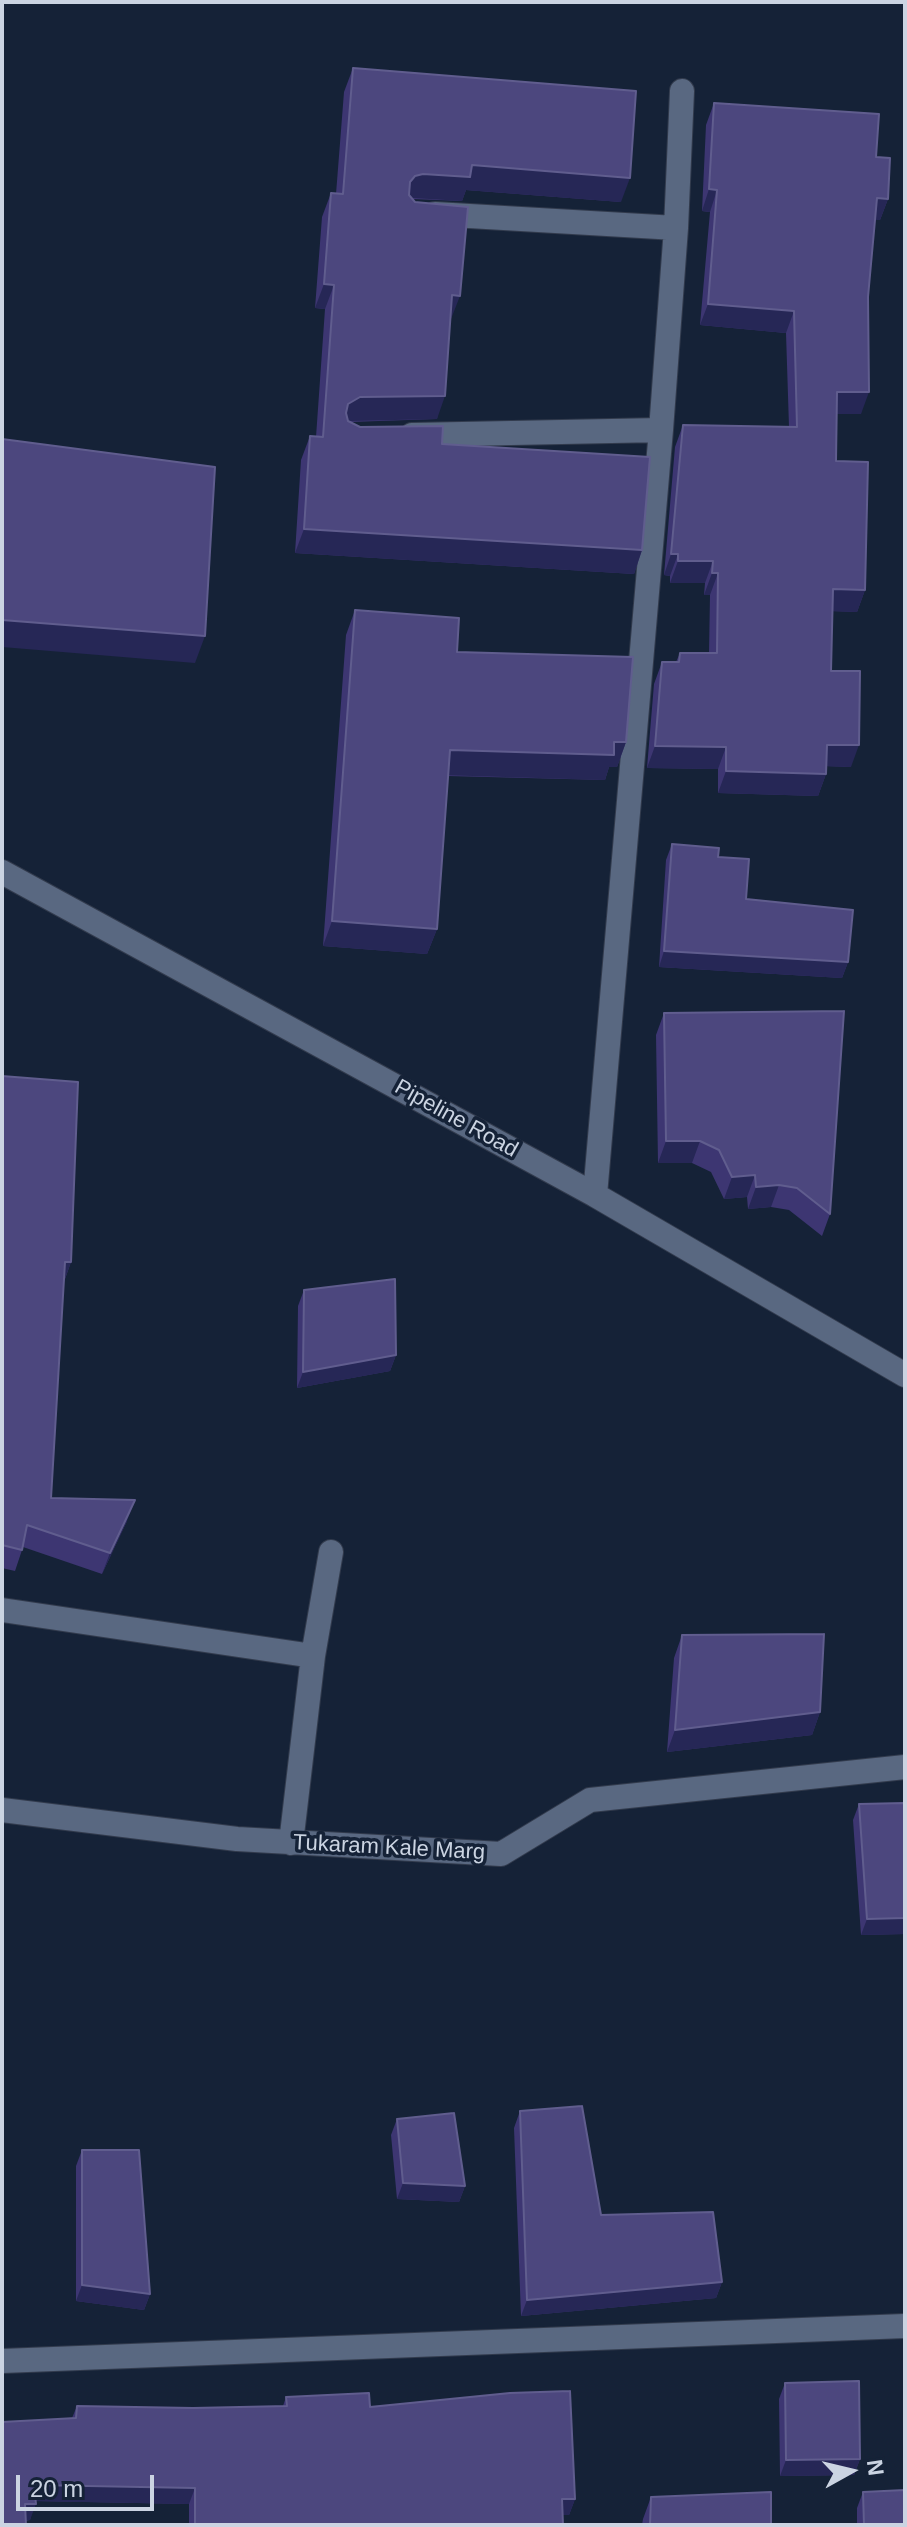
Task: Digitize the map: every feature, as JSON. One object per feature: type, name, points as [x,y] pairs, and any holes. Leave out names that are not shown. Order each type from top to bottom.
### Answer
[{"type":"street","points":[[595,1195],[661,430],[676,228],[682,91]]},
{"type":"street","points":[[414,213],[676,228]]},
{"type":"street","points":[[383,435],[661,430]]},
{"type":"street","name":"Pipeline Road","points":[[2,872],[595,1195],[905,1375]]},
{"type":"street","points":[[291,1843],[313,1656],[331,1552]]},
{"type":"street","points":[[2,1610],[313,1656]]},
{"type":"street","name":"Tukaram Kale Marg","points":[[2,1810],[237,1839],[501,1854],[590,1800],[905,1767]]},
{"type":"street","points":[[2,2361],[905,2326]]},
{"type":"building","points":[[353,68],[636,91],[630,178],[472,165],[470,177],[415,176],[410,182],[409,195],[415,202],[468,207],[460,296],[452,295],[445,396],[360,397],[348,404],[346,413],[348,421],[360,427],[443,426],[442,444],[650,457],[642,550],[304,529],[310,436],[323,437],[334,285],[324,284],[331,193],[343,194]]},
{"type":"building","points":[[714,103],[879,114],[876,157],[890,158],[888,199],[877,198],[868,297],[869,392],[837,392],[836,461],[868,462],[865,590],[833,589],[831,671],[860,671],[859,745],[827,745],[826,774],[726,771],[726,747],[655,746],[662,662],[679,662],[680,653],[717,653],[718,573],[712,573],[713,561],[678,561],[678,554],[671,554],[683,425],[797,427],[794,311],[708,304],[717,190],[709,189]]},
{"type":"building","points":[[2,439],[215,467],[205,636],[2,620]]},
{"type":"building","points":[[355,610],[459,618],[457,652],[633,657],[626,742],[614,742],[614,755],[450,750],[437,929],[332,921]]},
{"type":"building","points":[[672,844],[719,848],[718,857],[749,859],[746,899],[853,910],[848,962],[664,951]]},
{"type":"building","points":[[844,1011],[830,1214],[797,1188],[779,1185],[756,1187],[755,1175],[732,1177],[719,1150],[700,1141],[666,1141],[664,1013]]},
{"type":"building","points":[[2,1076],[78,1082],[71,1262],[65,1262],[51,1498],[135,1500],[110,1553],[27,1525],[22,1550],[2,1545]]},
{"type":"building","points":[[395,1279],[396,1355],[303,1372],[304,1290]]},
{"type":"building","points":[[824,1634],[820,1712],[675,1730],[682,1635]]},
{"type":"building","points":[[905,1803],[905,1918],[867,1919],[859,1804]]},
{"type":"building","points":[[582,2106],[601,2215],[713,2212],[722,2282],[527,2300],[520,2111]]},
{"type":"building","points":[[454,2113],[465,2186],[403,2183],[397,2119]]},
{"type":"building","points":[[82,2150],[139,2150],[150,2294],[82,2285]]},
{"type":"building","points":[[859,2381],[860,2459],[786,2460],[785,2383]]},
{"type":"building","points":[[570,2391],[575,2499],[562,2499],[563,2525],[195,2525],[195,2488],[34,2485],[36,2504],[25,2504],[26,2525],[2,2525],[2,2422],[76,2418],[77,2406],[287,2406],[286,2397],[369,2393],[370,2407],[510,2393]]},
{"type":"building","points":[[905,2490],[905,2525],[864,2525],[863,2492]]},
{"type":"building","points":[[771,2492],[771,2525],[650,2525],[651,2497]]}]
